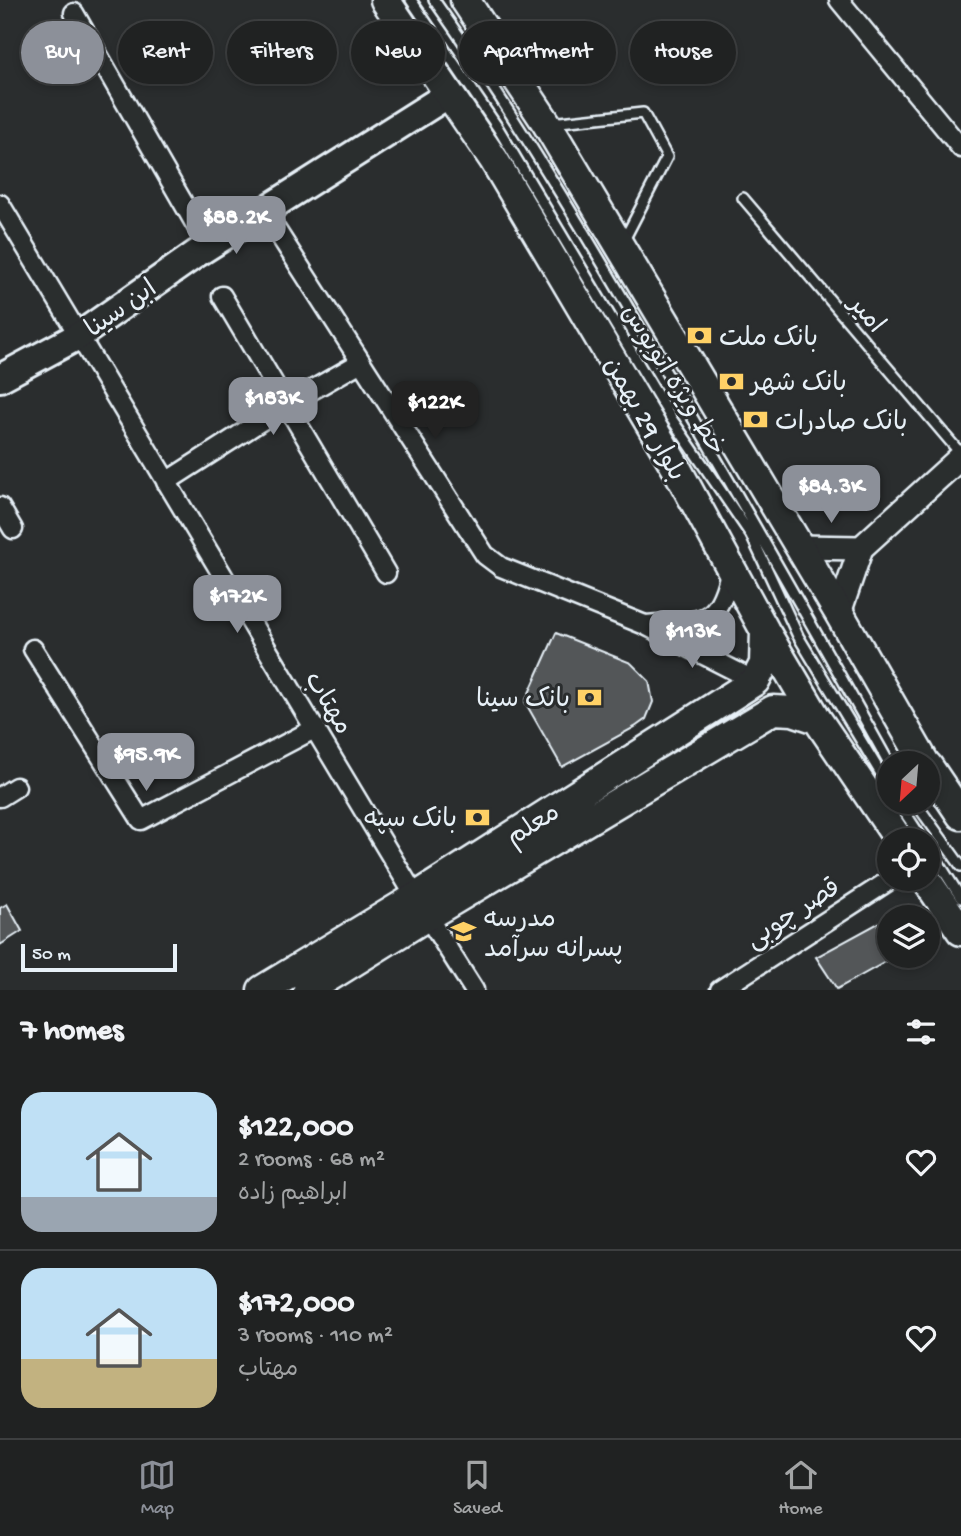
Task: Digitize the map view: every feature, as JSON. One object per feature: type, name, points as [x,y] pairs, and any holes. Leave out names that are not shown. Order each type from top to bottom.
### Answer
[{"type":"main road","name":"بلوار 29 بهمن","points":[[385,0],[501,172],[678,471],[765,631],[817,719],[891,828]]},
{"type":"main road","points":[[464,0],[547,124],[839,613],[918,751]]},
{"type":"main road","name":"ابن سینا","points":[[0,378],[80,335],[208,246],[449,94]]},
{"type":"main road","points":[[765,631],[764,664],[755,681],[765,681],[777,691],[778,699],[773,710],[793,711],[817,719]]},
{"type":"main road","name":"معلم","points":[[308,990],[421,906],[755,681]]},
{"type":"main road","name":"معلم","points":[[262,990],[421,906],[773,710]]},
{"type":"main road","points":[[940,785],[961,815]]},
{"type":"main road","points":[[934,891],[961,931]]},
{"type":"street","points":[[839,0],[961,148]]},
{"type":"street","points":[[74,13],[208,246]]},
{"type":"street","name":"مهتاب","points":[[0,204],[474,990]]},
{"type":"street","points":[[264,211],[485,555],[501,566],[645,625],[755,681]]},
{"type":"street","points":[[222,296],[386,573]]},
{"type":"street","points":[[166,482],[286,405],[361,362]]},
{"type":"street","points":[[839,613],[861,548],[961,455]]},
{"type":"street","points":[[0,507],[13,529]]},
{"type":"street","points":[[799,547],[861,548]]},
{"type":"street","points":[[645,625],[699,622],[709,616],[718,610],[726,593],[731,568]]},
{"type":"street","points":[[33,649],[141,820],[316,728]]},
{"type":"street","points":[[0,797],[16,788]]},
{"type":"street","name":"قصر چوبی","points":[[720,990],[877,888]]},
{"type":"lane","name":"خط ویژه اتوبوس","points":[[411,0],[498,128],[671,418],[751,535],[798,636],[877,768]]},
{"type":"lane","name":"خط ویژه اتوبوس","points":[[434,0],[472,54],[570,207],[764,539],[882,751]]},
{"type":"lane","points":[[547,124],[643,113],[667,157],[620,247]]},
{"type":"lane","name":"امیر","points":[[743,198],[961,455]]},
{"type":"lane","points":[[924,814],[961,866]]},
{"type":"lane","points":[[940,865],[961,898]]},
{"type":"building","name":"بانک سینا","points":[[556,633],[631,663],[649,681],[653,702],[646,719],[635,727],[562,767],[525,702]]},
{"type":"building","points":[[7,904],[22,931],[0,945],[0,908]]},
{"type":"building","points":[[877,924],[877,967],[837,989],[816,957]]},
{"type":"place","name":"بانک ملت","points":[[699,336]]},
{"type":"place","name":"بانک شهر","points":[[731,381]]},
{"type":"place","name":"بانک صادرات","points":[[755,420]]},
{"type":"place","name":"بانک سینا","points":[[590,697]]},
{"type":"place","name":"بانک سپه","points":[[477,817]]},
{"type":"place","name":"مدرسه پسرانه سرآمد","points":[[464,932]]}]
